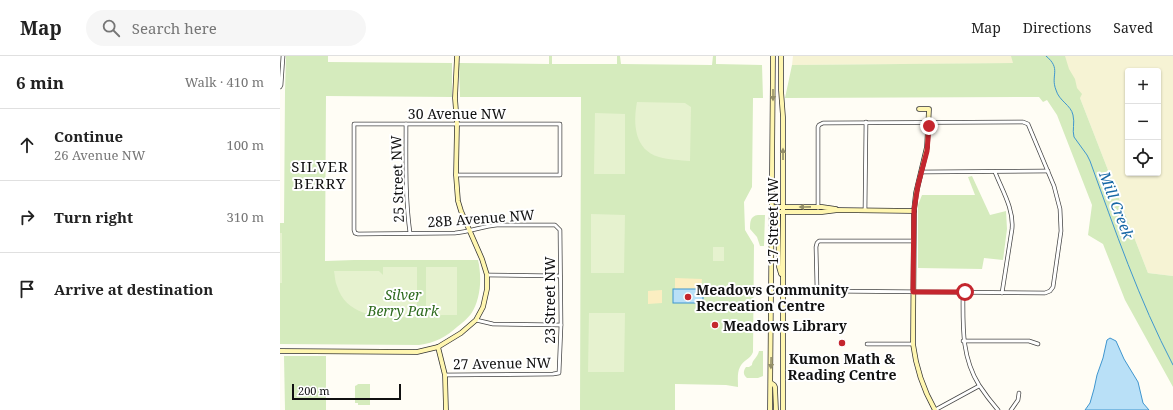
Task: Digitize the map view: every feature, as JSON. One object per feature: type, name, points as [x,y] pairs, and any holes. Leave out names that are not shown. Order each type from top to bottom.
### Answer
[{"type":"street","points":[[280,87],[283,56]]},
{"type":"street","points":[[280,351],[417,352],[438,347],[461,333],[476,320],[483,307],[487,289],[487,275],[460,206],[456,175],[457,124],[455,90],[457,56]]},
{"type":"street","name":"17 Street NW","points":[[770,410],[773,56]]},
{"type":"street","name":"17 Street NW","points":[[781,56],[783,117],[783,410]]},
{"type":"street","points":[[919,109],[929,109],[929,122],[927,151],[914,210],[912,344],[915,359],[919,375],[935,410],[980,386]]},
{"type":"street","points":[[818,212],[818,127],[820,124],[826,122],[1027,122],[1058,197],[1061,219],[1061,231],[1053,287],[1050,291],[1045,293],[1002,293],[818,290],[816,285],[816,247],[818,242],[823,240],[913,241]]},
{"type":"street","points":[[865,210],[866,122]]},
{"type":"street","name":"30 Avenue NW","points":[[355,233],[354,124],[560,124],[560,176],[456,175]]},
{"type":"street","name":"25 Street NW","points":[[406,124],[406,184],[407,211],[410,233]]},
{"type":"street","points":[[915,174],[1048,171]]},
{"type":"street","points":[[995,172],[1012,219],[1012,229],[1002,293]]},
{"type":"street","points":[[772,210],[783,207],[818,206],[838,210],[914,210]]},
{"type":"street","points":[[772,210],[775,209],[777,212],[830,212],[838,210]]},
{"type":"street","points":[[777,212],[779,267],[783,278]]},
{"type":"street","name":"28B Avenue NW","points":[[355,233],[455,233],[497,225],[555,225],[559,228]]},
{"type":"street","name":"23 Street NW","points":[[559,228],[561,232],[561,325],[559,373]]},
{"type":"street","points":[[487,275],[560,276]]},
{"type":"street","points":[[963,292],[963,341],[966,353],[970,366],[980,386],[998,410]]},
{"type":"street","points":[[476,320],[493,324],[561,325]]},
{"type":"street","points":[[963,341],[1029,341],[1038,344]]},
{"type":"street","points":[[867,344],[912,344]]},
{"type":"street","points":[[438,347],[445,375],[446,410]]},
{"type":"street","name":"27 Avenue NW","points":[[445,375],[559,373]]},
{"type":"street","points":[[771,383],[775,387],[776,410]]},
{"type":"street","points":[[1011,410],[1018,400],[1019,393]]},
{"type":"shaded area","points":[[793,56],[1173,56],[1173,276],[1148,273],[1080,98],[1042,63],[792,65]]},
{"type":"green space","name":"Silver Berry Park","points":[[286,56],[328,56],[328,62],[452,63],[452,97],[326,96],[325,261],[478,260],[480,288],[477,302],[471,314],[453,331],[444,337],[430,343],[419,345],[280,344],[280,223],[284,223]]},
{"type":"green space","points":[[549,56],[552,56],[552,64],[617,64],[617,56],[620,56],[621,64],[712,65],[713,56],[716,56],[716,64],[762,65],[763,98],[753,98],[752,187],[744,202],[745,230],[754,245],[753,352],[739,369],[738,387],[726,385],[675,384],[675,410],[580,410],[581,97],[460,97],[459,63],[549,64]]},
{"type":"green space","points":[[1011,56],[1065,56],[1069,69],[1075,79],[1077,88],[1082,94],[1080,98],[1148,273],[1173,276],[1173,387],[1125,300],[1103,244],[1088,235],[1092,205],[1057,115],[1047,100],[1043,102],[1039,97],[785,98],[792,65],[1013,63]]},
{"type":"green space","points":[[637,102],[685,103],[691,107],[690,161],[659,157],[644,148],[637,135],[635,118]]},
{"type":"green space","points":[[595,113],[625,114],[625,174],[594,174]]},
{"type":"green space","points":[[972,176],[990,215],[1006,211],[1007,229],[1003,260],[984,258],[982,269],[918,268],[918,205],[922,195],[975,195],[968,177]]},
{"type":"green space","points":[[591,214],[625,215],[624,273],[591,273]]},
{"type":"green space","points":[[758,215],[765,215],[764,246],[760,246],[757,237],[750,229],[750,222],[752,218]]},
{"type":"green space","points":[[280,233],[282,233],[282,283],[280,283]]},
{"type":"green space","points":[[713,247],[724,247],[724,261],[713,261]]},
{"type":"green space","name":"Silver Berry Park","points":[[383,267],[417,267],[417,317],[371,315],[350,306],[342,297],[336,284],[334,271],[379,271],[383,275]]},
{"type":"green space","points":[[426,267],[457,267],[457,315],[426,315]]},
{"type":"green space","points":[[589,313],[625,313],[624,372],[588,372]]},
{"type":"green space","points":[[759,351],[763,351],[763,376],[758,378],[747,378],[744,374],[744,370],[746,367],[752,365]]},
{"type":"green space","points":[[284,356],[326,356],[326,410],[285,410]]},
{"type":"green space","points":[[358,384],[370,384],[370,405],[358,405],[358,403],[355,403],[355,386]]},
{"type":"sand","points":[[675,278],[702,279],[701,289],[675,289]]},
{"type":"sand","points":[[662,290],[662,303],[648,304],[648,291]]},
{"type":"water","points":[[673,289],[703,289],[703,303],[673,303]]},
{"type":"water","points":[[1110,338],[1116,341],[1124,359],[1138,382],[1143,403],[1149,410],[1085,410],[1090,403],[1107,340]]},
{"type":"waterway","name":"Mill Creek","points":[[1046,56],[1051,61],[1055,69],[1054,80],[1058,94],[1072,112],[1074,118],[1074,137],[1090,161],[1138,290],[1173,365]]},
{"type":"place","name":"Meadows Community Recreation Centre","points":[[688,297]]},
{"type":"place","name":"Meadows Library","points":[[715,325]]},
{"type":"place","name":"Kumon Math & Reading Centre","points":[[842,343]]},
{"type":"district","name":"SILVER BERRY","points":[[320,174]]},
{"type":"route","points":[[929,126],[927,151],[916,194],[914,210],[913,292],[965,292]]}]
